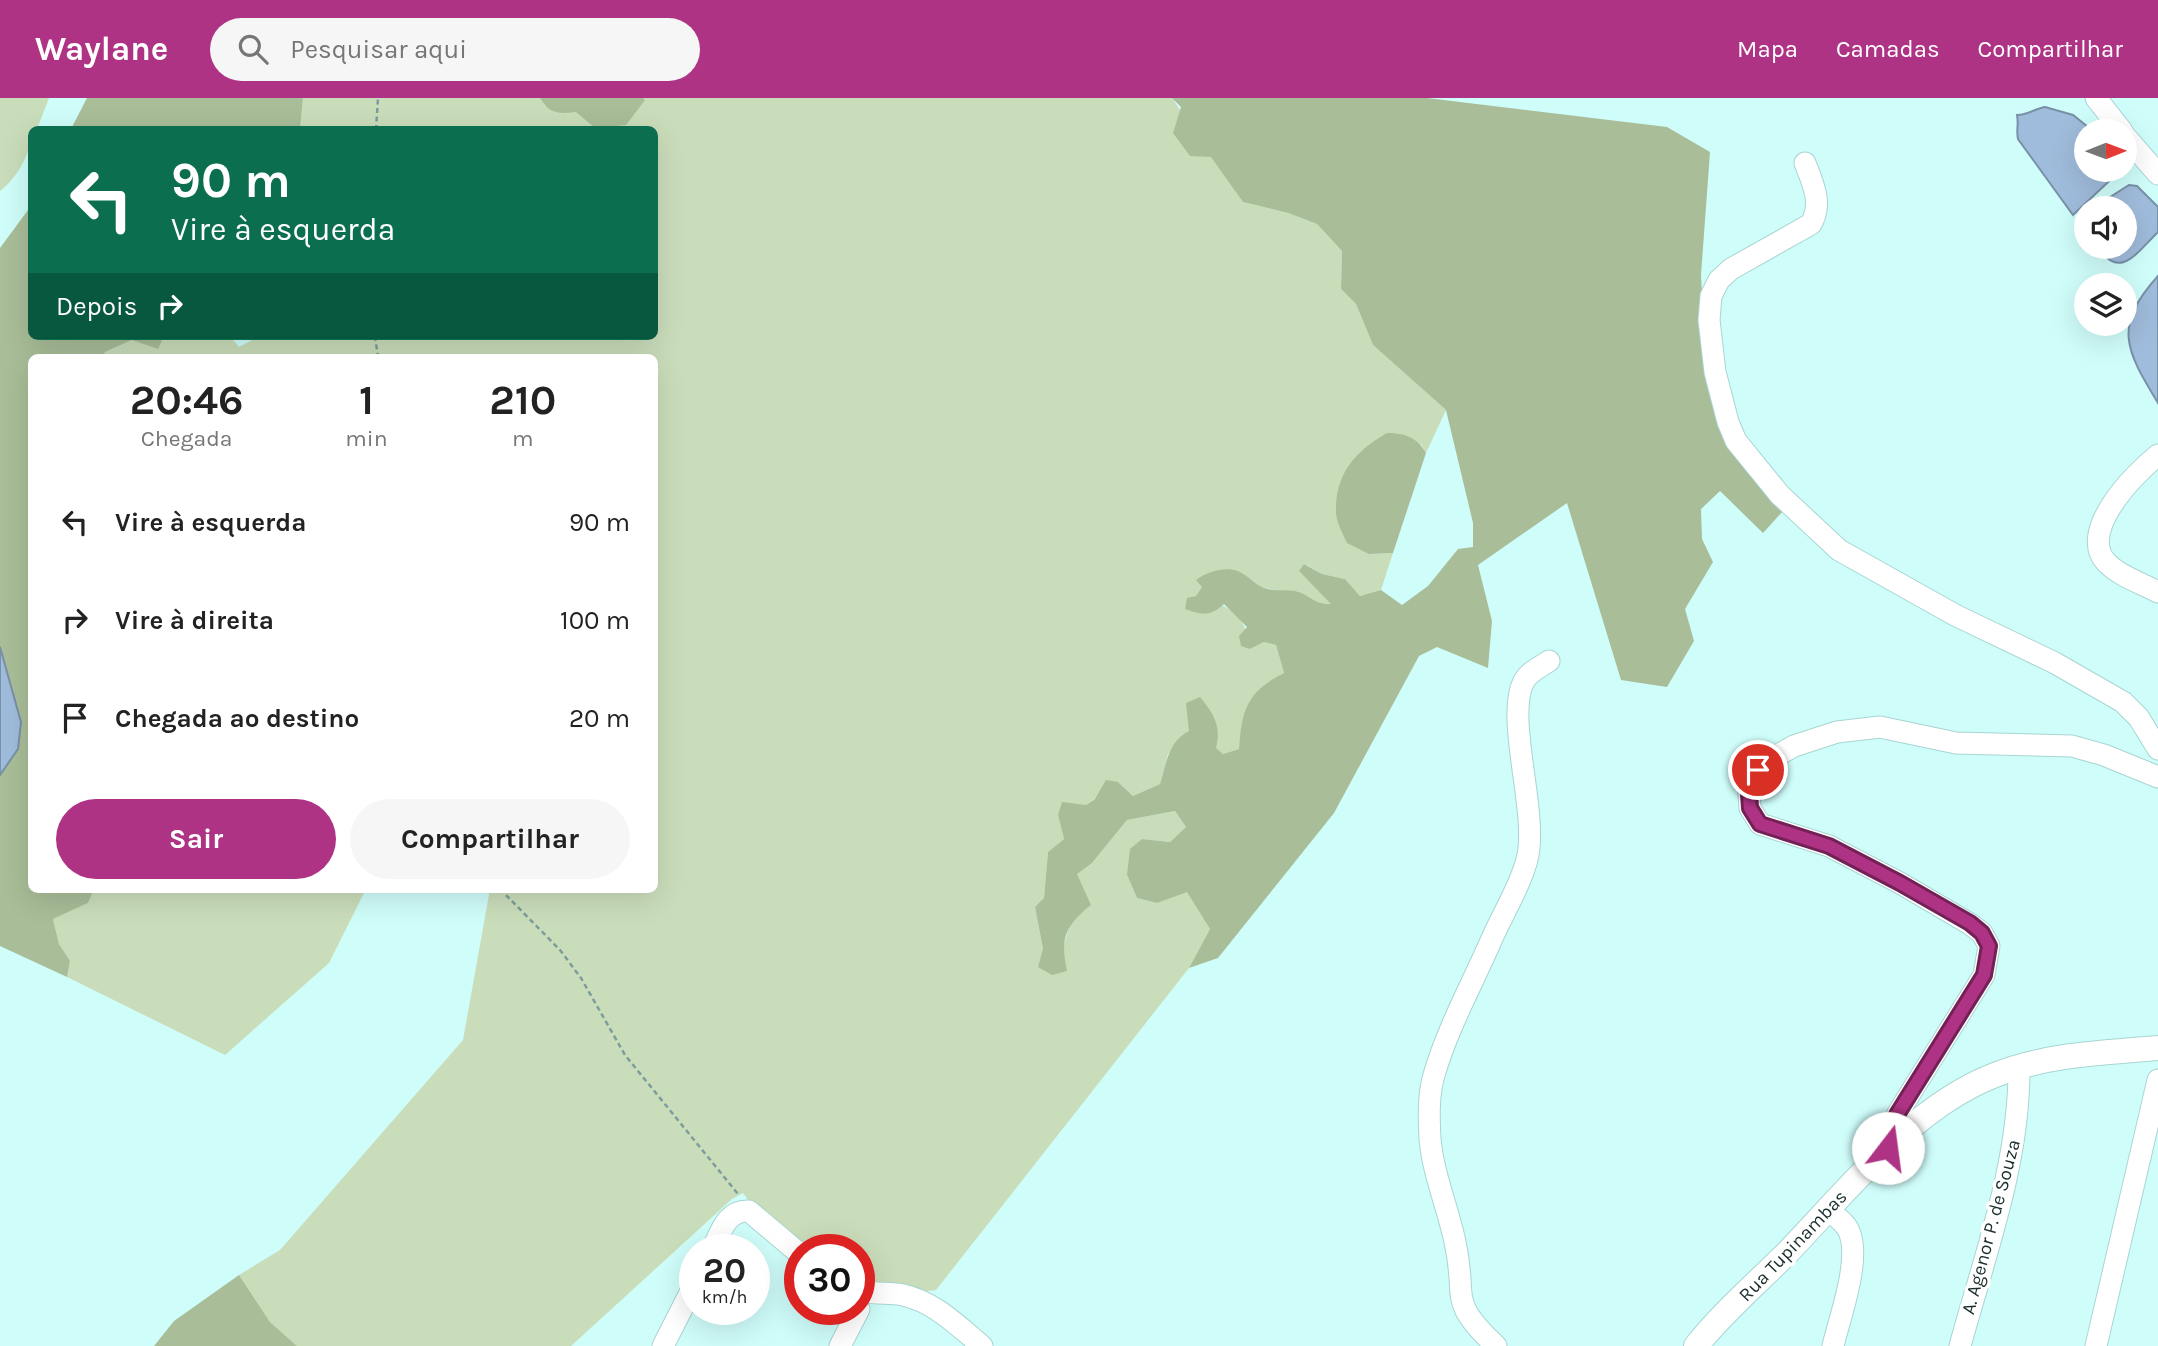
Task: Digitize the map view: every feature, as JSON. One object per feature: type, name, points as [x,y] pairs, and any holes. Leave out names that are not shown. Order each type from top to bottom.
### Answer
[{"type":"street","points":[[2096,98],[2112,119]]},
{"type":"street","points":[[2137,149],[2158,174]]},
{"type":"street","points":[[1805,163],[1818,202],[1811,224],[1731,269],[1719,280],[1711,296],[1709,320],[1715,372],[1736,442],[1780,495],[1839,550],[1955,615],[2055,663],[2123,702],[2139,718],[2158,749]]},
{"type":"street","points":[[2158,455],[2137,472],[2109,509],[2098,542],[2104,560],[2113,569],[2158,592]]},
{"type":"street","points":[[1496,1346],[1474,1326],[1461,1305],[1456,1246],[1436,1174],[1430,1140],[1430,1099],[1433,1076],[1525,865],[1530,833],[1519,724],[1520,693],[1531,672],[1549,661]]},
{"type":"street","points":[[1888,1148],[1889,1133],[1898,1113],[1984,975],[1989,946],[1982,933],[1970,923],[1900,883],[1829,846],[1760,824],[1750,808],[1749,794],[1758,770],[1769,760],[1794,746],[1837,732],[1881,727],[1956,743],[2071,746],[2104,755],[2158,777]]},
{"type":"street","name":"Rua Tupinambas","points":[[1699,1344],[1888,1148],[1942,1103],[1966,1088],[2019,1066],[2076,1055],[2158,1048]]},
{"type":"street","name":"A. Agenor P. de Souza","points":[[1960,1346],[2014,1146],[2019,1066]]},
{"type":"street","points":[[2096,1346],[2158,1080]]},
{"type":"street","points":[[721,1234],[733,1213],[740,1210],[754,1213],[784,1240]]},
{"type":"street","points":[[1828,1210],[1846,1225],[1853,1248],[1852,1265],[1833,1346]]},
{"type":"street","points":[[875,1297],[895,1293],[922,1301],[937,1309],[982,1346]]},
{"type":"street","points":[[663,1346],[679,1314]]},
{"type":"street","points":[[840,1346],[850,1325]]},
{"type":"path","points":[[376,126],[378,98]]},
{"type":"path","points":[[504,893],[560,950],[581,978],[625,1055],[754,1213]]},
{"type":"green space","points":[[0,98],[49,98],[38,126],[28,126],[28,149],[22,164],[0,191]]},
{"type":"green space","points":[[87,98],[303,98],[300,126],[73,126]]},
{"type":"green space","points":[[303,98],[540,98],[545,106],[645,100],[643,98],[1172,98],[1243,202],[1288,213],[1317,224],[1342,251],[1341,289],[1356,304],[1373,345],[1446,410],[1426,453],[1421,444],[1369,554],[1393,553],[1381,590],[1360,596],[1345,579],[1322,574],[1305,564],[1299,571],[1332,604],[1320,605],[1297,591],[1262,587],[1238,571],[1202,587],[1196,597],[1234,612],[1244,627],[1250,649],[1264,642],[1276,645],[1284,673],[1265,687],[1251,705],[1243,725],[1239,749],[1223,754],[1189,731],[1168,754],[1160,784],[1133,796],[1118,782],[1086,805],[1058,815],[1064,839],[1048,852],[1044,899],[1035,907],[1043,949],[1062,951],[1071,921],[1076,874],[1092,863],[1127,820],[1175,811],[1186,827],[1170,842],[1142,839],[1127,875],[1137,898],[1157,903],[1187,891],[1210,929],[1189,968],[936,1290],[920,1292],[875,1287],[875,1234],[784,1235],[758,1213],[743,1193],[732,1199],[694,1234],[679,1234],[679,1247],[571,1346],[297,1346],[270,1322],[239,1275],[280,1250],[463,1040],[489,893],[658,893],[658,354],[104,354],[132,340],[158,348],[162,340],[233,340],[239,347],[252,340],[658,340],[658,126],[300,126]]},
{"type":"green space","points":[[540,98],[645,100],[626,125],[616,126],[593,126],[576,112],[560,113],[543,103]]},
{"type":"green space","points":[[1172,98],[1427,98],[1667,127],[1710,152],[1701,275],[1705,352],[1718,424],[1783,511],[1763,533],[1720,491],[1701,509],[1702,539],[1713,562],[1685,609],[1694,641],[1667,687],[1621,680],[1567,503],[1478,565],[1492,621],[1488,668],[1437,647],[1419,656],[1334,813],[1218,958],[1189,968],[1210,929],[1187,892],[1157,903],[1137,898],[1127,875],[1130,849],[1142,839],[1170,842],[1186,827],[1175,811],[1127,820],[1092,863],[1077,874],[1091,905],[1075,920],[1067,933],[1064,950],[1067,971],[1052,975],[1038,967],[1043,949],[1035,907],[1044,898],[1048,852],[1064,839],[1058,815],[1062,802],[1086,805],[1095,799],[1106,780],[1118,782],[1133,796],[1160,784],[1173,747],[1182,735],[1189,731],[1186,703],[1200,697],[1217,726],[1216,748],[1223,754],[1239,749],[1242,723],[1249,703],[1262,687],[1284,673],[1276,645],[1264,642],[1250,649],[1241,646],[1239,636],[1247,627],[1224,604],[1206,614],[1185,609],[1187,598],[1196,596],[1202,587],[1196,580],[1216,571],[1233,570],[1266,589],[1295,591],[1320,603],[1331,604],[1299,571],[1304,564],[1322,574],[1345,579],[1360,596],[1381,590],[1402,605],[1428,586],[1458,549],[1473,547],[1473,523],[1446,410],[1373,345],[1356,304],[1341,289],[1342,251],[1317,224],[1288,213],[1243,202],[1211,157],[1190,156],[1173,133],[1181,107]]},
{"type":"green space","points":[[28,210],[28,340],[132,340],[104,354],[28,354],[28,893],[92,893],[88,903],[53,919],[59,944],[70,961],[67,977],[0,946],[0,775],[18,749],[21,722],[0,647],[0,248]]},
{"type":"green space","points":[[132,340],[162,340],[158,349]]},
{"type":"green space","points":[[1387,433],[1410,437],[1419,443],[1426,453],[1393,553],[1369,554],[1347,543],[1337,520],[1337,498],[1339,486],[1350,465],[1366,447]]},
{"type":"green space","points":[[92,893],[364,893],[329,963],[225,1055],[67,977],[70,961],[59,944],[53,919],[88,903]]},
{"type":"green space","points":[[239,1275],[270,1322],[297,1346],[154,1346],[174,1321]]},
{"type":"water","points":[[2045,107],[2078,119],[2074,119],[2074,182],[2108,182],[2093,196],[2074,196],[2073,215],[2018,139],[2017,115]]},
{"type":"water","points":[[2129,185],[2137,186],[2158,207],[2158,232],[2137,253],[2137,196],[2112,196]]},
{"type":"water","points":[[2109,259],[2130,259],[2121,263]]},
{"type":"water","points":[[2158,276],[2158,403],[2138,368],[2129,339],[2129,336],[2137,336],[2137,305]]},
{"type":"water","points":[[0,647],[21,722],[18,749],[0,775]]},
{"type":"route","points":[[1758,770],[1749,794],[1753,817],[1760,824],[1829,846],[1851,856],[1970,923],[1982,933],[1989,946],[1984,975],[1892,1123],[1888,1148]]}]
